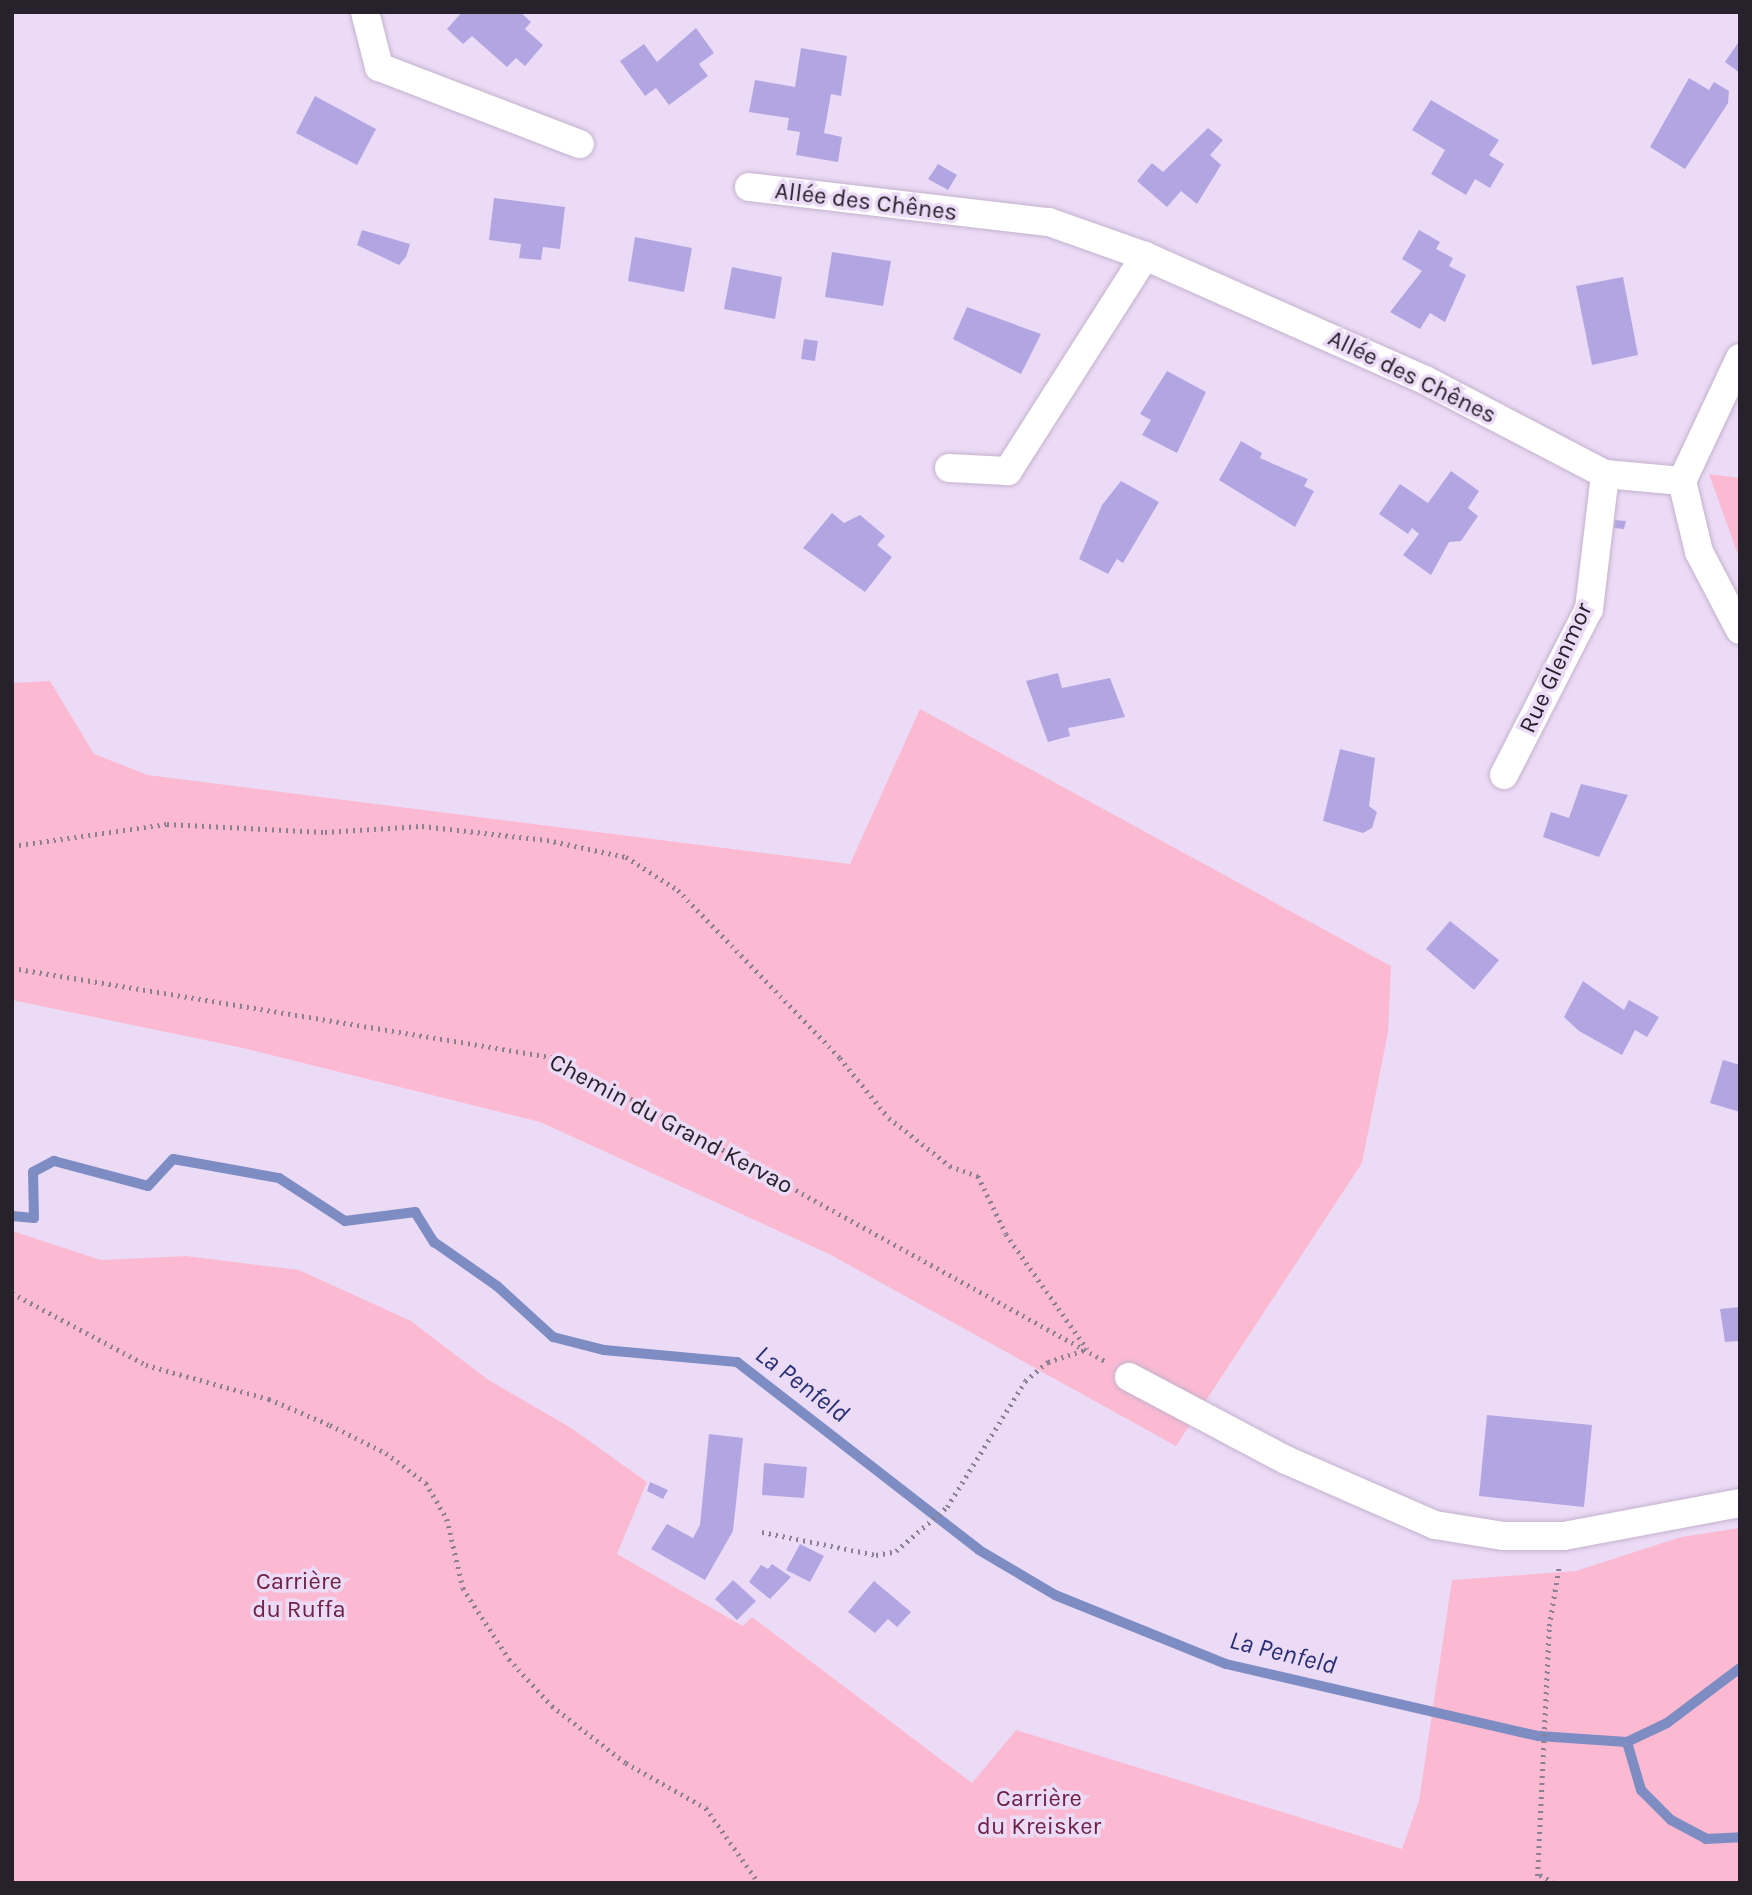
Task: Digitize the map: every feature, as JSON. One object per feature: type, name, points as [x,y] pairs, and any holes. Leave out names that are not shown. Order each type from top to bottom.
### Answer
[{"type":"street","points":[[365,12],[379,67],[580,144]]},
{"type":"street","name":"Allée des Chênes","points":[[749,187],[1049,222],[1145,256],[1424,380],[1605,474],[1682,481]]},
{"type":"street","points":[[949,468],[1008,471],[1145,256]]},
{"type":"street","points":[[1740,358],[1682,481],[1699,552],[1740,630]]},
{"type":"street","name":"Rue Glenmor","points":[[1504,775],[1589,609],[1605,474]]},
{"type":"street","points":[[1129,1377],[1286,1460],[1436,1525],[1504,1536],[1564,1536],[1740,1503]]},
{"type":"path","points":[[12,846],[167,824],[325,832],[422,826],[547,840],[626,857],[678,890],[840,1058],[889,1118],[950,1166],[978,1176],[1006,1234],[1087,1349],[1048,1362],[1025,1381],[947,1507],[896,1551],[876,1555],[762,1532]]},
{"type":"path","name":"Chemin du Grand Kervao","points":[[12,968],[556,1058],[1087,1349]]},
{"type":"path","points":[[12,1293],[146,1365],[269,1399],[330,1425],[416,1475],[447,1519],[463,1588],[509,1659],[552,1706],[626,1763],[706,1808],[759,1883]]},
{"type":"path","points":[[1537,1883],[1540,1875],[1549,1626],[1564,1536]]},
{"type":"path","points":[[1540,1875],[1554,1883]]},
{"type":"green space","points":[[1709,474],[1740,478],[1740,560]]},
{"type":"green space","points":[[50,681],[94,754],[148,775],[850,864],[920,709],[1391,966],[1388,1032],[1362,1163],[1176,1446],[829,1254],[540,1122],[243,1048],[12,1000],[12,683]]},
{"type":"green space","name":"Carrière du Ruffa","points":[[12,1231],[101,1260],[186,1256],[299,1270],[411,1321],[487,1379],[571,1428],[647,1482],[617,1554],[743,1626],[752,1617],[972,1783],[1016,1730],[1402,1849],[1419,1801],[1452,1580],[1576,1571],[1681,1537],[1740,1528],[1740,1883],[12,1883]]},
{"type":"building","points":[[462,12],[520,12],[531,22],[525,29],[543,45],[525,66],[516,58],[507,67],[472,36],[463,44],[447,29]]},
{"type":"building","points":[[696,28],[714,53],[699,64],[708,76],[669,105],[656,88],[645,96],[620,61],[644,44],[657,62]]},
{"type":"building","points":[[1740,40],[1740,73],[1725,62]]},
{"type":"building","points":[[801,48],[847,56],[841,96],[831,94],[824,133],[842,137],[838,162],[796,155],[800,132],[787,130],[789,118],[749,112],[755,80],[795,87]]},
{"type":"building","points":[[1689,78],[1709,90],[1714,82],[1729,91],[1728,103],[1685,169],[1650,147]]},
{"type":"building","points":[[315,96],[376,129],[357,165],[296,133]]},
{"type":"building","points":[[1431,100],[1499,140],[1489,155],[1504,164],[1490,188],[1475,179],[1466,195],[1431,174],[1445,150],[1412,130]]},
{"type":"building","points":[[1208,128],[1223,140],[1210,155],[1221,165],[1197,204],[1181,191],[1167,207],[1137,181],[1152,163],[1163,172]]},
{"type":"building","points":[[938,164],[957,175],[948,190],[928,179]]},
{"type":"building","points":[[494,198],[565,207],[560,249],[543,247],[541,260],[519,258],[521,244],[489,240]]},
{"type":"building","points":[[362,230],[410,244],[406,257],[399,265],[357,245]]},
{"type":"building","points":[[1419,230],[1440,242],[1436,249],[1453,258],[1449,266],[1466,275],[1445,322],[1430,313],[1420,329],[1390,312],[1422,271],[1402,259]]},
{"type":"building","points":[[635,237],[692,248],[684,292],[628,281]]},
{"type":"building","points":[[832,252],[891,261],[883,306],[825,297]]},
{"type":"building","points":[[732,267],[782,277],[775,319],[724,309]]},
{"type":"building","points":[[1623,277],[1638,355],[1592,365],[1576,286]]},
{"type":"building","points":[[967,307],[1041,334],[1021,374],[953,339]]},
{"type":"building","points":[[804,339],[818,341],[815,361],[801,359]]},
{"type":"building","points":[[1167,371],[1206,392],[1177,453],[1142,435],[1151,420],[1140,414]]},
{"type":"building","points":[[1241,441],[1262,453],[1260,458],[1308,479],[1304,486],[1314,491],[1295,527],[1219,480]]},
{"type":"building","points":[[1451,471],[1479,491],[1468,508],[1478,516],[1461,541],[1449,542],[1431,575],[1403,555],[1419,534],[1412,528],[1408,534],[1379,514],[1400,484],[1428,503]]},
{"type":"building","points":[[1121,481],[1159,502],[1123,563],[1117,559],[1108,574],[1079,559],[1102,505]]},
{"type":"building","points":[[832,513],[844,523],[860,515],[885,536],[877,545],[892,557],[865,592],[803,548]]},
{"type":"building","points":[[1615,520],[1626,521],[1624,529],[1614,528]]},
{"type":"building","points":[[1058,673],[1062,688],[1110,678],[1125,717],[1068,728],[1070,736],[1048,742],[1026,681]]},
{"type":"building","points":[[1340,749],[1375,758],[1369,806],[1377,812],[1372,828],[1363,833],[1323,821]]},
{"type":"building","points":[[1581,784],[1628,795],[1599,857],[1543,837],[1551,812],[1569,818]]},
{"type":"building","points":[[1450,921],[1499,960],[1474,990],[1426,949]]},
{"type":"building","points":[[1583,981],[1624,1010],[1629,1000],[1659,1017],[1647,1037],[1635,1030],[1622,1055],[1579,1031],[1564,1017]]},
{"type":"building","points":[[1723,1060],[1740,1065],[1740,1112],[1710,1103]]},
{"type":"building","points":[[1740,1307],[1740,1341],[1725,1342],[1720,1309]]},
{"type":"building","points":[[1487,1415],[1592,1425],[1584,1507],[1479,1496]]},
{"type":"building","points":[[709,1434],[743,1438],[733,1531],[705,1580],[651,1549],[667,1524],[693,1538],[700,1525]]},
{"type":"building","points":[[764,1463],[807,1467],[804,1498],[762,1495]]},
{"type":"building","points":[[650,1482],[668,1490],[663,1499],[647,1491]]},
{"type":"building","points":[[800,1544],[824,1556],[810,1582],[786,1570]]},
{"type":"building","points":[[772,1564],[791,1577],[770,1599],[749,1582],[761,1565],[768,1569]]},
{"type":"building","points":[[733,1580],[756,1601],[737,1620],[715,1599]]},
{"type":"building","points":[[874,1581],[911,1612],[897,1627],[888,1619],[875,1633],[848,1612]]},
{"type":"waterway","name":"La Penfeld","points":[[12,1216],[34,1218],[33,1172],[54,1161],[148,1186],[173,1159],[279,1178],[345,1221],[415,1212],[434,1242],[497,1286],[553,1337],[604,1350],[737,1362],[979,1550],[1055,1595],[1226,1664],[1539,1736],[1627,1742],[1667,1723],[1740,1668]]},
{"type":"waterway","name":"La Penfeld","points":[[1627,1742],[1641,1790],[1671,1820],[1706,1839],[1740,1837]]},
{"type":"park label","name":"Carrière du Kreisker","points":[[1039,1813]]}]
